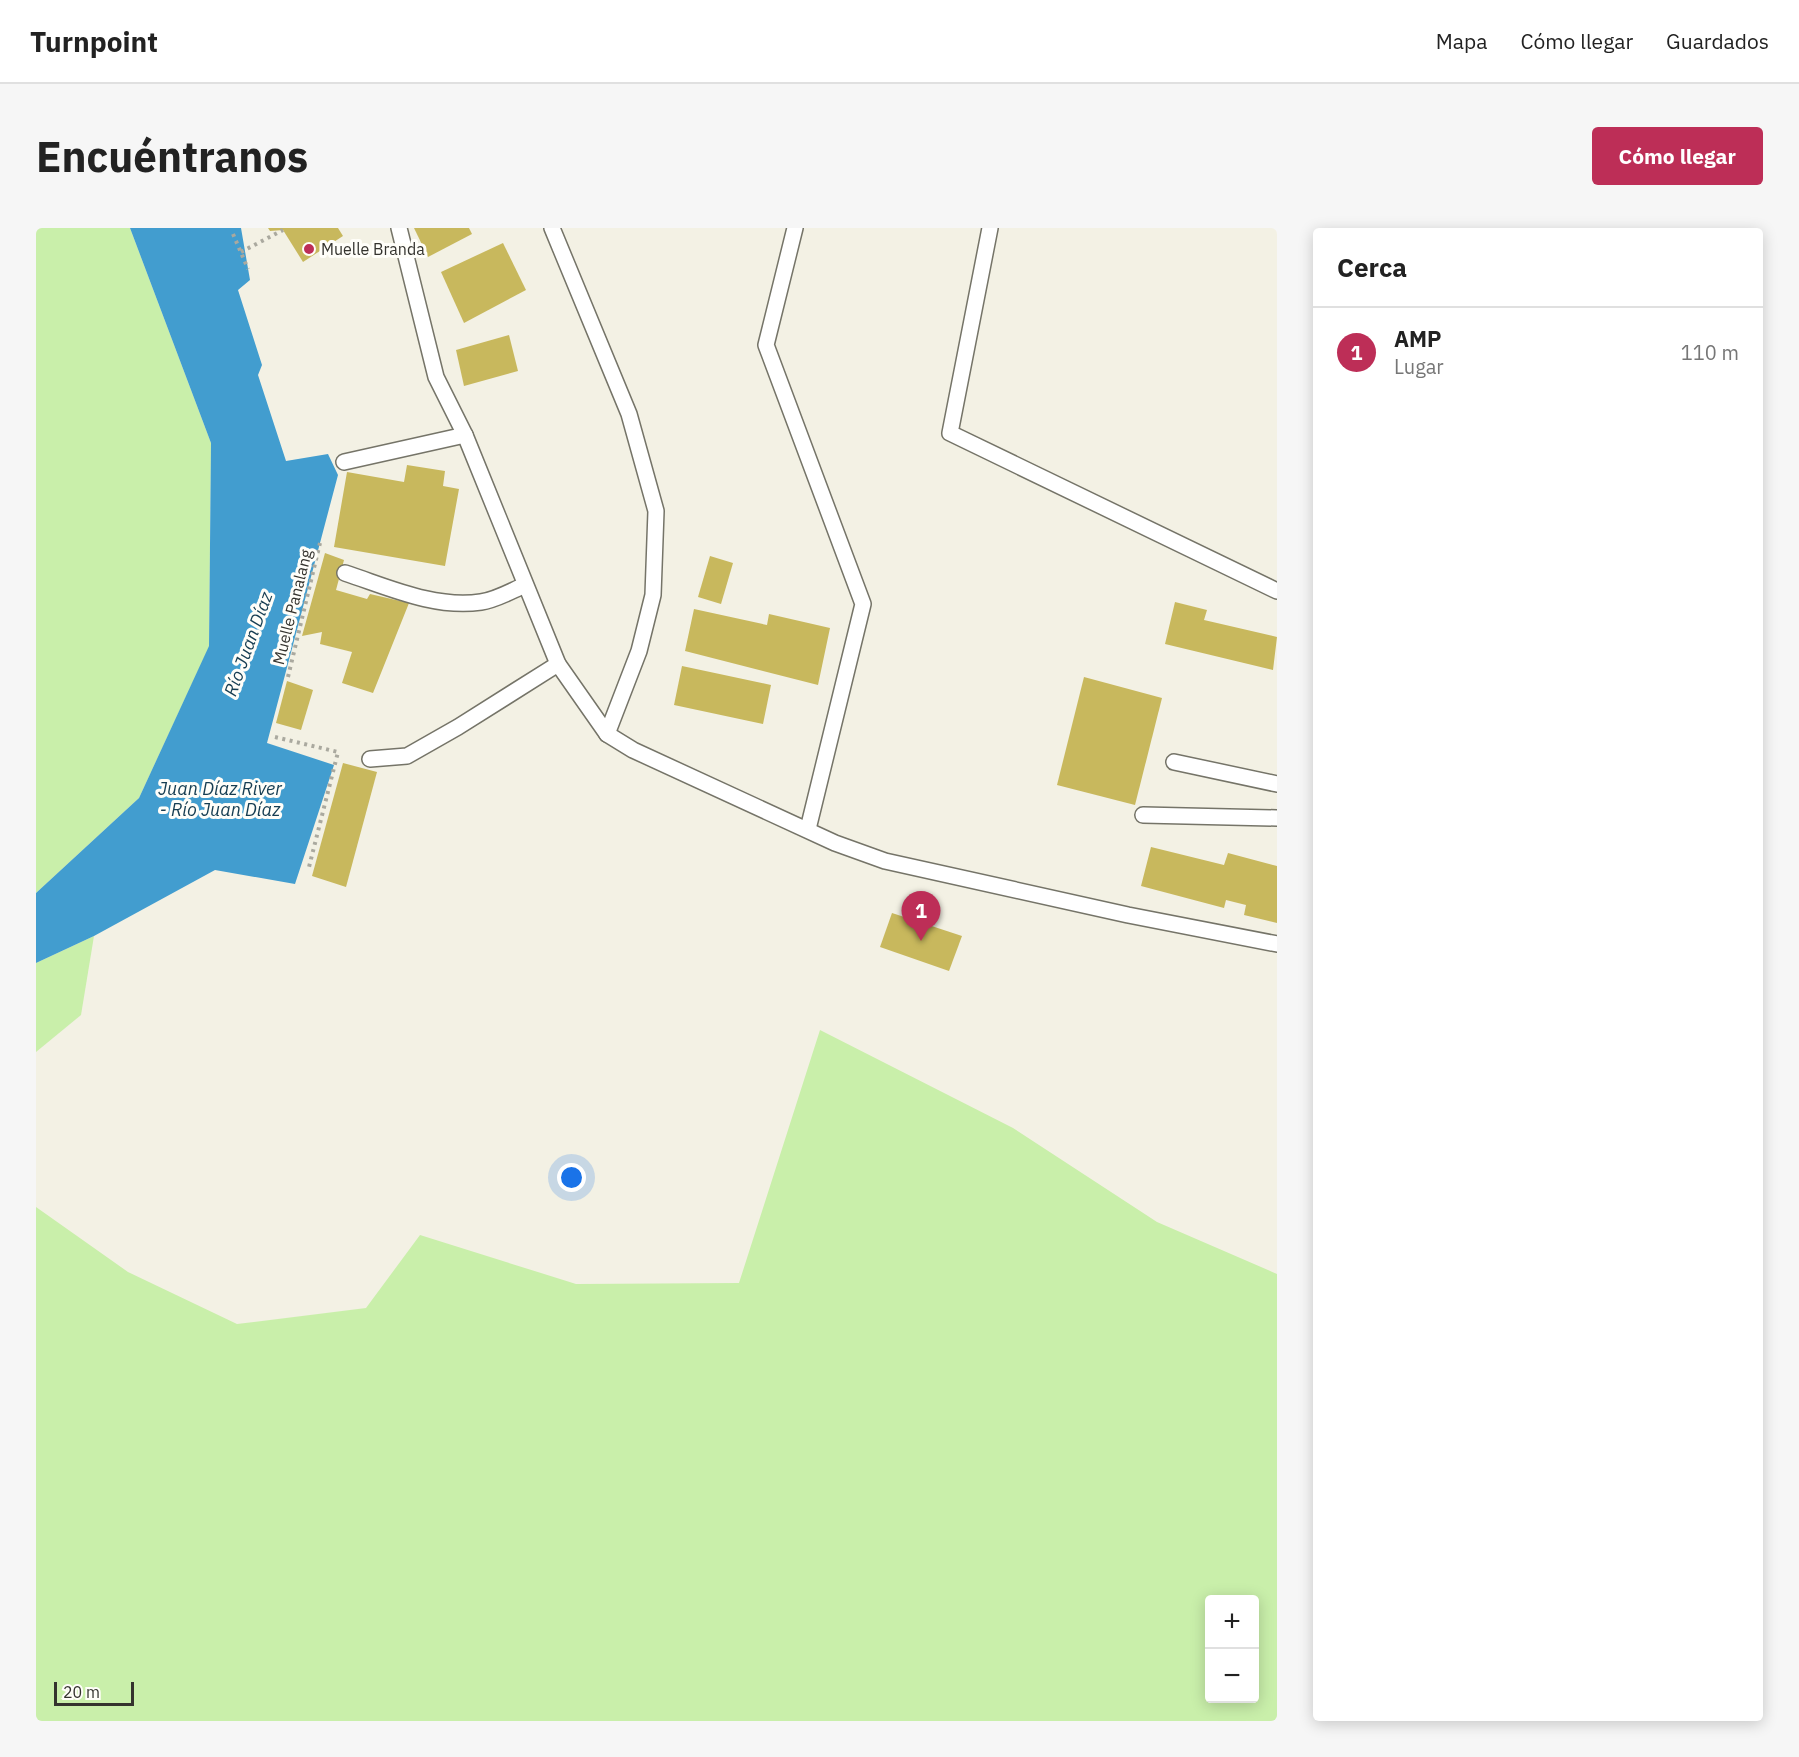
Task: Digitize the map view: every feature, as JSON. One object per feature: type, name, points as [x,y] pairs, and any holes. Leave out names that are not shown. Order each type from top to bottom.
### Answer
[{"type":"lane","points":[[399,228],[436,377],[465,435],[558,664],[607,734],[633,750],[835,843],[885,861],[1128,915],[1277,944]]},
{"type":"lane","points":[[552,228],[629,414],[656,512],[653,595],[639,651],[607,734]]},
{"type":"lane","points":[[795,228],[766,345],[863,604],[808,829]]},
{"type":"lane","points":[[990,228],[950,433],[1277,591]]},
{"type":"lane","points":[[344,462],[465,435]]},
{"type":"lane","points":[[345,573],[425,599],[447,602],[482,602],[525,585]]},
{"type":"lane","points":[[370,759],[407,756],[558,664]]},
{"type":"lane","points":[[1174,762],[1277,784]]},
{"type":"lane","points":[[1143,815],[1277,818]]},
{"type":"path","points":[[241,252],[283,230]]},
{"type":"path","points":[[233,234],[248,269]]},
{"type":"path","name":"Muelle Panalang","points":[[288,677],[320,543]]},
{"type":"path","points":[[275,737],[338,752],[309,867]]},
{"type":"green space","points":[[36,228],[130,228],[211,443],[209,647],[139,798],[36,893]]},
{"type":"green space","points":[[94,936],[81,1015],[36,1052],[36,963]]},
{"type":"green space","points":[[820,1030],[1013,1128],[1157,1222],[1277,1274],[1277,1721],[36,1721],[36,1207],[128,1272],[237,1324],[366,1308],[420,1235],[576,1284],[739,1283]]},
{"type":"water","name":"Juan Díaz River - Río Juan Díaz","points":[[130,228],[241,228],[250,280],[238,290],[262,365],[258,375],[286,461],[328,454],[338,475],[267,743],[334,765],[295,884],[215,870],[94,936],[36,963],[36,893],[139,798],[209,646],[211,443]]},
{"type":"building","name":"Muelle Branda","points":[[268,228],[338,228],[343,236],[303,262],[283,230],[270,231]]},
{"type":"building","points":[[414,228],[469,228],[472,234],[428,257]]},
{"type":"building","points":[[503,243],[526,290],[464,323],[441,272]]},
{"type":"building","points":[[509,335],[518,371],[464,386],[456,350]]},
{"type":"building","points":[[407,465],[445,471],[443,486],[459,489],[445,566],[334,547],[347,472],[404,482]]},
{"type":"building","points":[[325,553],[344,560],[336,590],[367,599],[370,594],[409,603],[373,693],[342,683],[352,652],[320,644],[322,632],[302,636]]},
{"type":"building","points":[[710,556],[733,563],[721,604],[698,597]]},
{"type":"building","points":[[1175,602],[1207,610],[1204,620],[1277,637],[1273,670],[1165,644]]},
{"type":"building","points":[[694,609],[767,625],[769,614],[830,628],[818,685],[685,651]]},
{"type":"building","points":[[682,666],[771,685],[763,724],[674,705]]},
{"type":"building","points":[[1084,677],[1162,698],[1135,805],[1057,785]]},
{"type":"building","points":[[287,681],[313,690],[301,730],[276,723]]},
{"type":"building","points":[[343,763],[377,772],[346,887],[312,876]]},
{"type":"building","points":[[1151,847],[1224,865],[1228,853],[1277,866],[1277,923],[1244,915],[1246,905],[1226,900],[1224,908],[1141,886]]},
{"type":"building","points":[[892,913],[962,936],[949,971],[880,947]]},
{"type":"place","name":"Muelle Branda","points":[[309,249]]},
{"type":"place","name":"AMP","points":[[921,941]]},
{"type":"water label","name":"Río Juan Díaz","points":[[248,644]]}]
